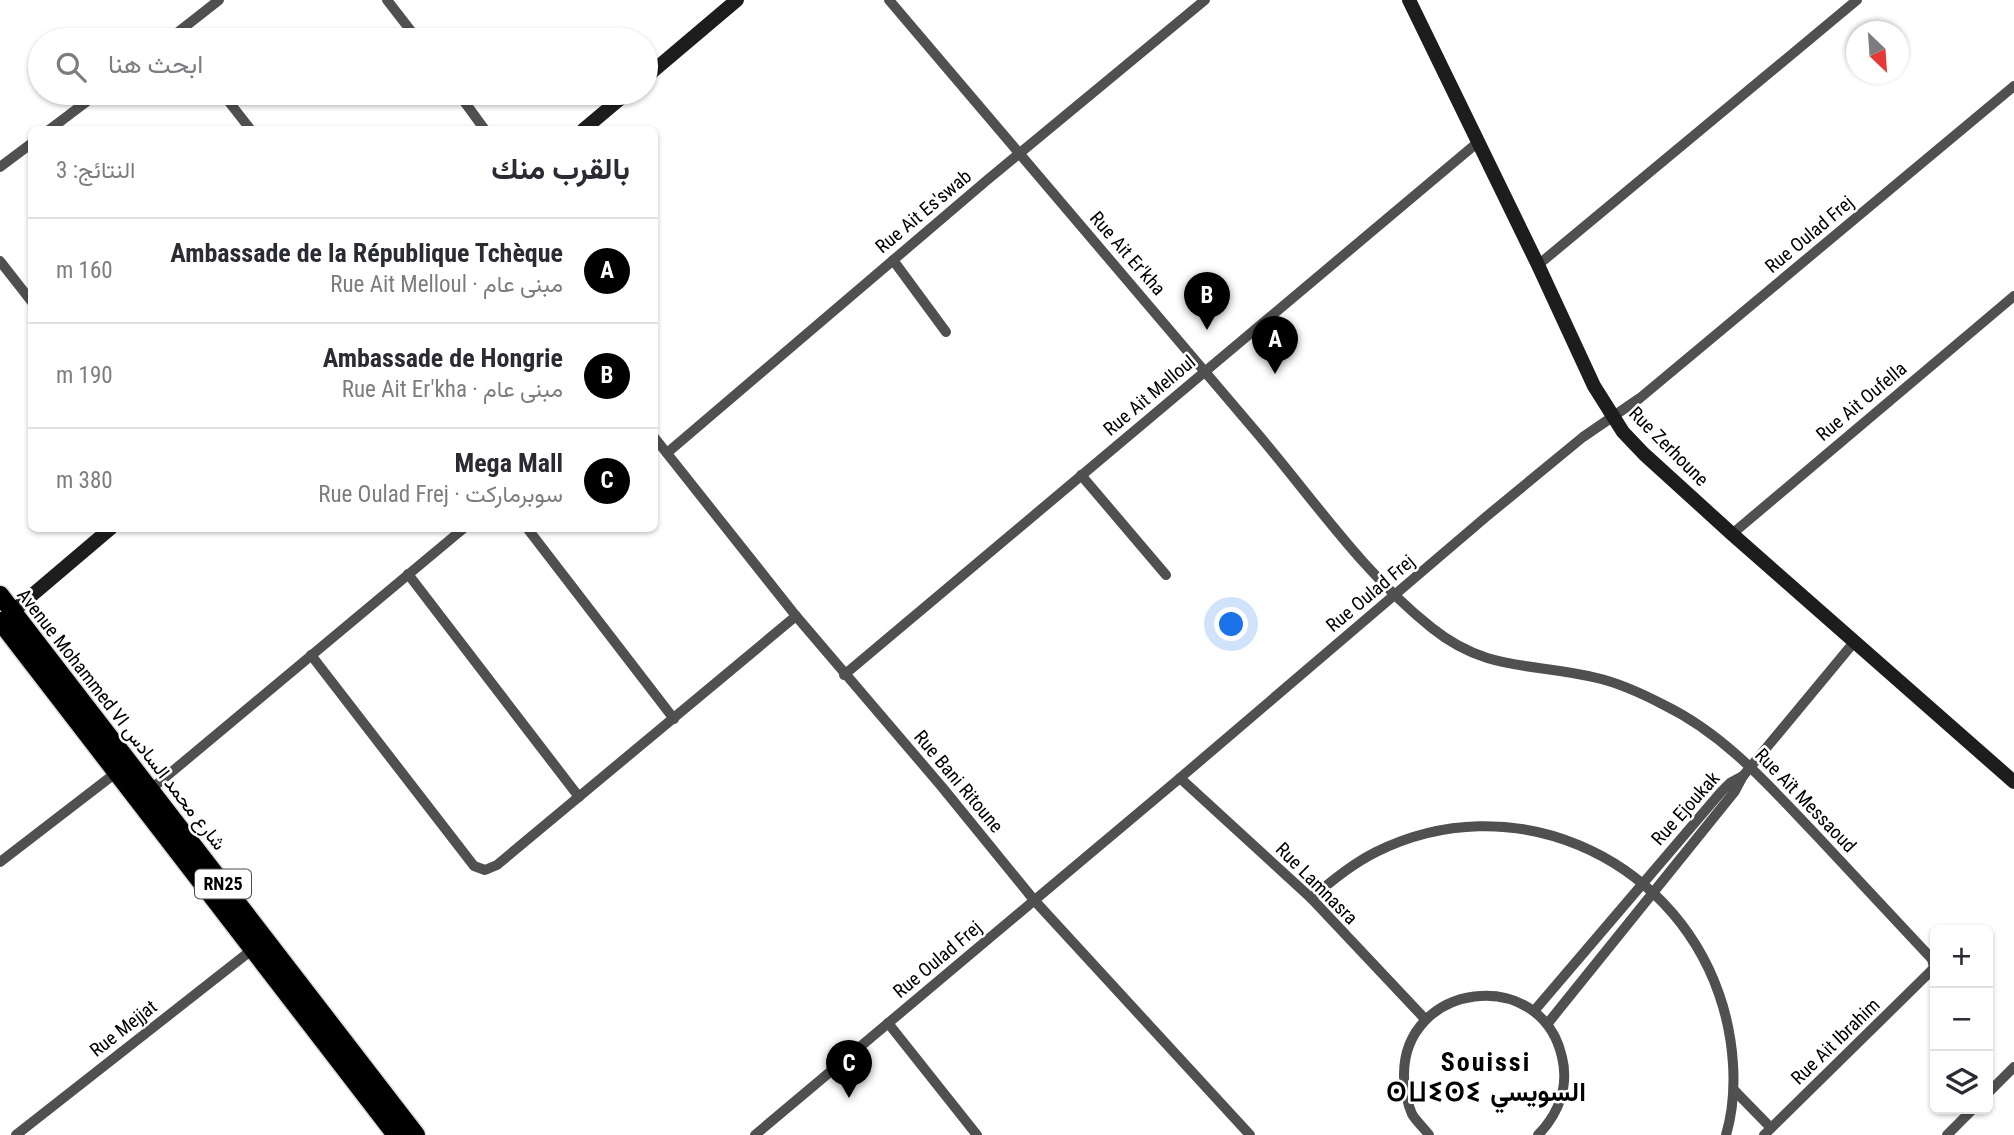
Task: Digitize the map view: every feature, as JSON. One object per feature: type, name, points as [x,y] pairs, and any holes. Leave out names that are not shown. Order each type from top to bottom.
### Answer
[{"type":"main road","name":"Avenue Mohammed VI شارع محمد السادس","points":[[0,595],[5,618],[117,772],[396,1135]]},
{"type":"main road","name":"Avenue Mohammed VI شارع محمد السادس","points":[[5,618],[150,790],[416,1135]]},
{"type":"street","points":[[186,28],[219,0]]},
{"type":"street","points":[[387,0],[409,28]]},
{"type":"street","points":[[658,67],[737,0]]},
{"type":"street","name":"Rue Ait Er'kha","points":[[889,0],[1395,594]]},
{"type":"street","name":"Rue Ait Es'swab","points":[[667,453],[1205,0]]},
{"type":"street","points":[[1538,265],[1857,0]]},
{"type":"street","name":"Rue Zerhoune","points":[[1410,1],[1594,386],[1613,418],[1644,454],[1732,534],[2014,782]]},
{"type":"street","name":"Rue Oulad Frej","points":[[755,1135],[1568,449],[1613,418],[1708,342],[2014,86]]},
{"type":"street","points":[[54,126],[82,105]]},
{"type":"street","points":[[231,105],[248,126]]},
{"type":"street","points":[[467,105],[482,126]]},
{"type":"street","points":[[588,126],[613,105]]},
{"type":"street","name":"Rue Ait Melloul","points":[[844,674],[1477,142]]},
{"type":"street","points":[[0,167],[28,146]]},
{"type":"street","points":[[893,260],[946,332]]},
{"type":"street","points":[[0,261],[28,297]]},
{"type":"street","name":"Rue Ait Oufella","points":[[1732,534],[2014,296]]},
{"type":"street","name":"Rue Bani Ritoune","points":[[658,442],[796,616],[1034,900],[1250,1135]]},
{"type":"street","points":[[1081,475],[1166,575]]},
{"type":"street","points":[[5,618],[106,532]]},
{"type":"street","points":[[150,790],[459,532]]},
{"type":"street","points":[[530,532],[674,719]]},
{"type":"street","points":[[408,574],[579,797]]},
{"type":"street","name":"Rue Aït Messaoud","points":[[1395,594],[1451,643],[1476,656],[1597,678],[1637,692],[1695,722],[1751,766],[1930,956]]},
{"type":"street","points":[[311,655],[474,866],[490,869],[796,616]]},
{"type":"street","points":[[1743,776],[1855,641]]},
{"type":"street","points":[[0,862],[117,772]]},
{"type":"street","name":"Rue Ejoukak","points":[[1534,1011],[1721,792],[1743,776]]},
{"type":"street","name":"Rue Ejoukak","points":[[1548,1023],[1735,791],[1743,776]]},
{"type":"street","name":"Rue Lamnasra","points":[[1180,778],[1311,898],[1425,1018]]},
{"type":"street","points":[[1311,898],[1350,866],[1378,851],[1444,830],[1478,826],[1524,828],[1558,836],[1615,862],[1654,892],[1698,946],[1712,973],[1729,1027],[1734,1090],[1726,1135]]},
{"type":"street","name":"Rue Mejjat","points":[[16,1135],[253,949]]},
{"type":"street","name":"Rue Ait Ibrahim","points":[[1767,1132],[1930,972]]},
{"type":"street","points":[[1429,1135],[1412,1114],[1405,1088],[1404,1061],[1413,1035],[1425,1018],[1456,999],[1484,994],[1513,999],[1534,1011],[1548,1023],[1560,1046],[1565,1068],[1564,1090],[1556,1111],[1540,1135]]},
{"type":"street","points":[[888,1023],[977,1135]]},
{"type":"street","points":[[1993,1088],[2014,1067]]},
{"type":"street","points":[[1734,1090],[1767,1132]]},
{"type":"street","points":[[1947,1135],[1968,1114]]},
{"type":"place","name":"Ambassade de Hongrie","points":[[1207,330]]},
{"type":"place","name":"Ambassade de la République Tchèque","points":[[1275,374]]},
{"type":"place","name":"Mega Mall","points":[[849,1098]]},
{"type":"district","name":"Souissi ⵙⵡⵉⵙⵉ السويسي","points":[[1486,1077]]}]
